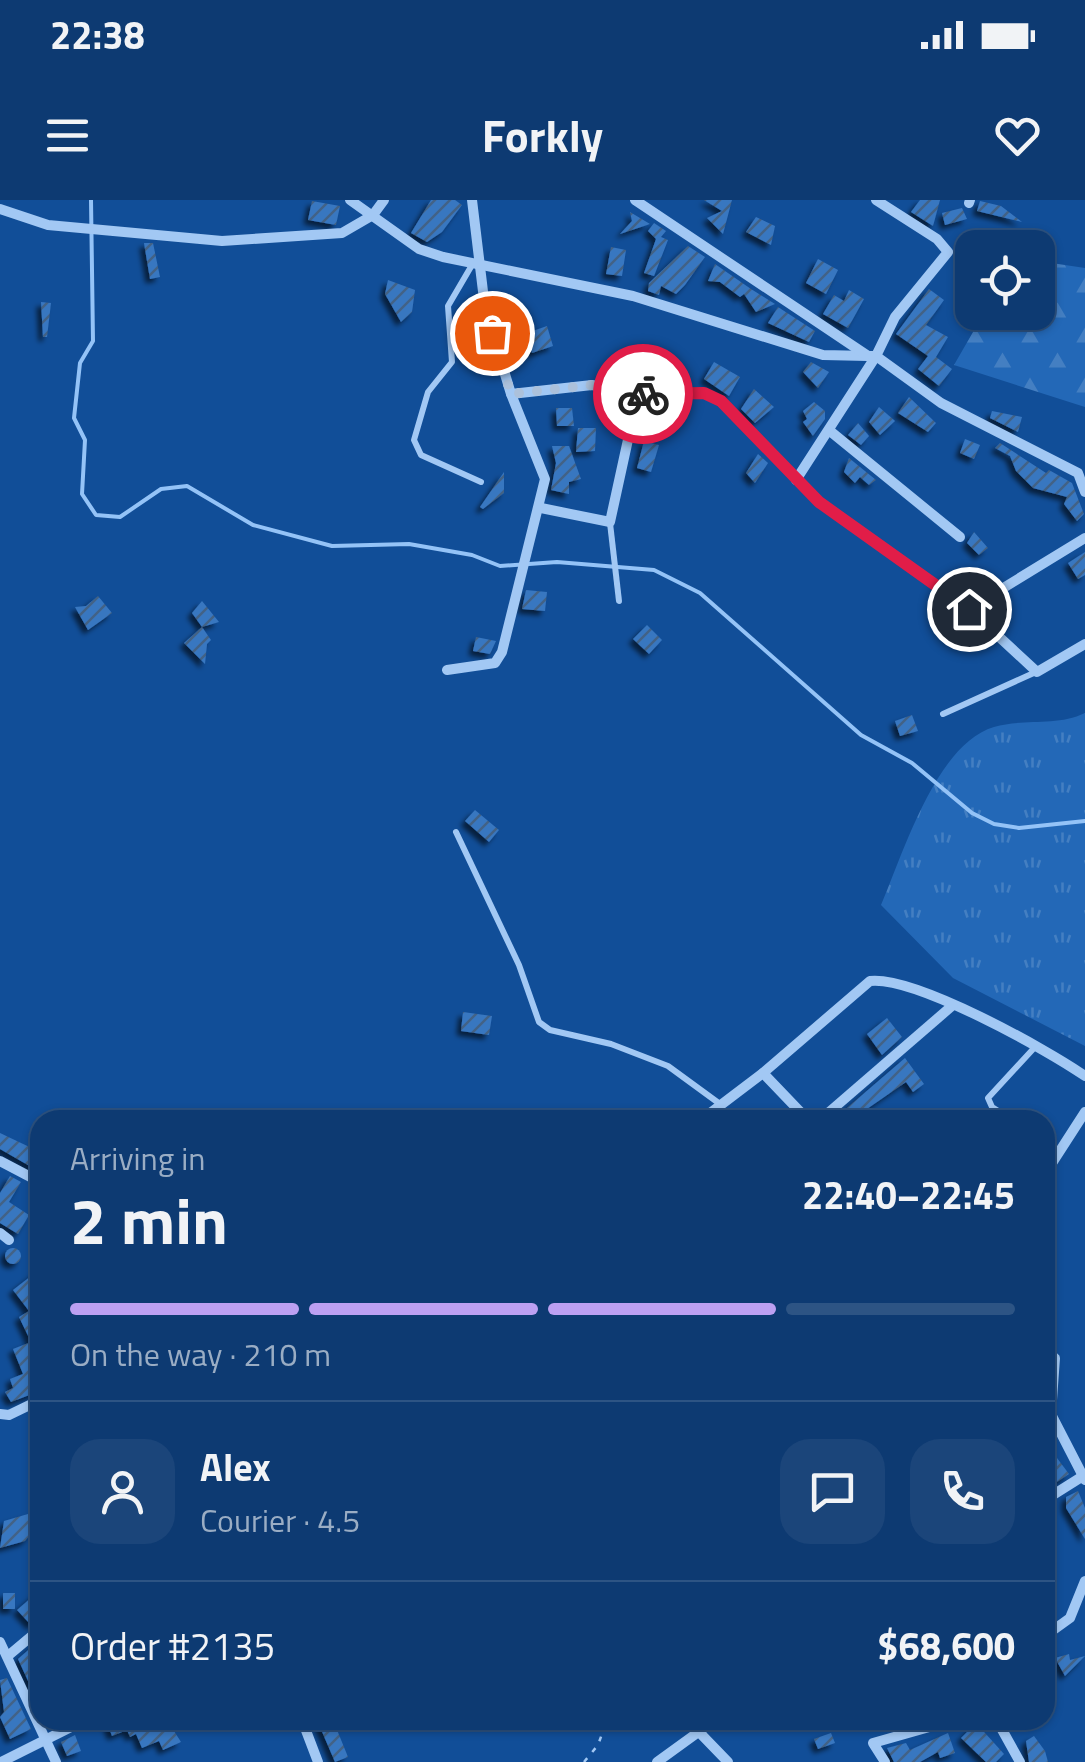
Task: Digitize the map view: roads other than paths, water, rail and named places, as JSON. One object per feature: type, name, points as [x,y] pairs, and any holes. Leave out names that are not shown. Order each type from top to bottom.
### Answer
[{"type":"street","points":[[350,200],[419,249],[476,266],[572,281],[633,296],[823,355],[872,356]]},
{"type":"street","points":[[0,209],[48,224],[222,241],[326,236],[354,229],[373,216],[384,200]]},
{"type":"street","points":[[447,670],[494,662],[502,652],[541,508],[545,479],[511,394],[486,308],[476,266],[472,200]]},
{"type":"street","points":[[635,200],[941,403],[1082,473],[1085,492]]},
{"type":"street","points":[[796,480],[830,431],[896,317],[948,252],[937,239],[876,200]]},
{"type":"street","points":[[511,394],[592,385],[638,394],[704,393],[721,401],[796,480],[922,579],[969,609],[1037,672],[1085,644]]},
{"type":"street","points":[[541,508],[610,522],[638,394]]},
{"type":"street","points":[[830,431],[960,537]]},
{"type":"street","points":[[969,609],[1085,538]]},
{"type":"street","points":[[714,1110],[870,981],[902,984],[953,1005],[1085,1076]]},
{"type":"street","points":[[832,1110],[953,1005]]},
{"type":"street","points":[[763,1072],[799,1110]]},
{"type":"street","points":[[1055,1158],[1085,1112]]},
{"type":"street","points":[[0,1161],[30,1177]]},
{"type":"street","points":[[0,1414],[9,1415],[30,1405]]},
{"type":"street","points":[[1055,1426],[1084,1478],[1055,1494]]},
{"type":"street","points":[[1055,1629],[1070,1618],[1085,1581]]},
{"type":"street","points":[[8,1655],[30,1638]]},
{"type":"street","points":[[0,1642],[30,1707]]},
{"type":"street","points":[[40,1730],[56,1762]]},
{"type":"street","points":[[1,1762],[64,1730]]},
{"type":"street","points":[[305,1730],[316,1762]]},
{"type":"street","points":[[658,1762],[671,1758],[702,1730]]},
{"type":"street","points":[[885,1762],[872,1742],[896,1730]]},
{"type":"street","points":[[1003,1730],[1020,1762]]},
{"type":"street","points":[[699,1732],[728,1762]]},
{"type":"lane","points":[[476,266],[448,306],[452,362],[444,377],[428,392],[414,440],[421,455],[481,482]]},
{"type":"lane","points":[[610,522],[620,601]]},
{"type":"lane","points":[[943,714],[1037,672]]},
{"type":"lane","points":[[456,832],[520,966],[539,1022],[550,1030],[611,1044],[668,1066],[722,1104]]},
{"type":"lane","points":[[997,1110],[988,1098],[1035,1047]]},
{"type":"waterway","points":[[91,200],[93,341],[80,363],[74,418],[85,440],[82,494],[96,515],[120,517],[161,489],[187,486],[253,525],[332,546],[409,544],[472,555],[500,566],[557,562],[654,570],[700,593],[861,735],[912,763],[972,813],[994,824],[1019,828],[1085,821]]}]
